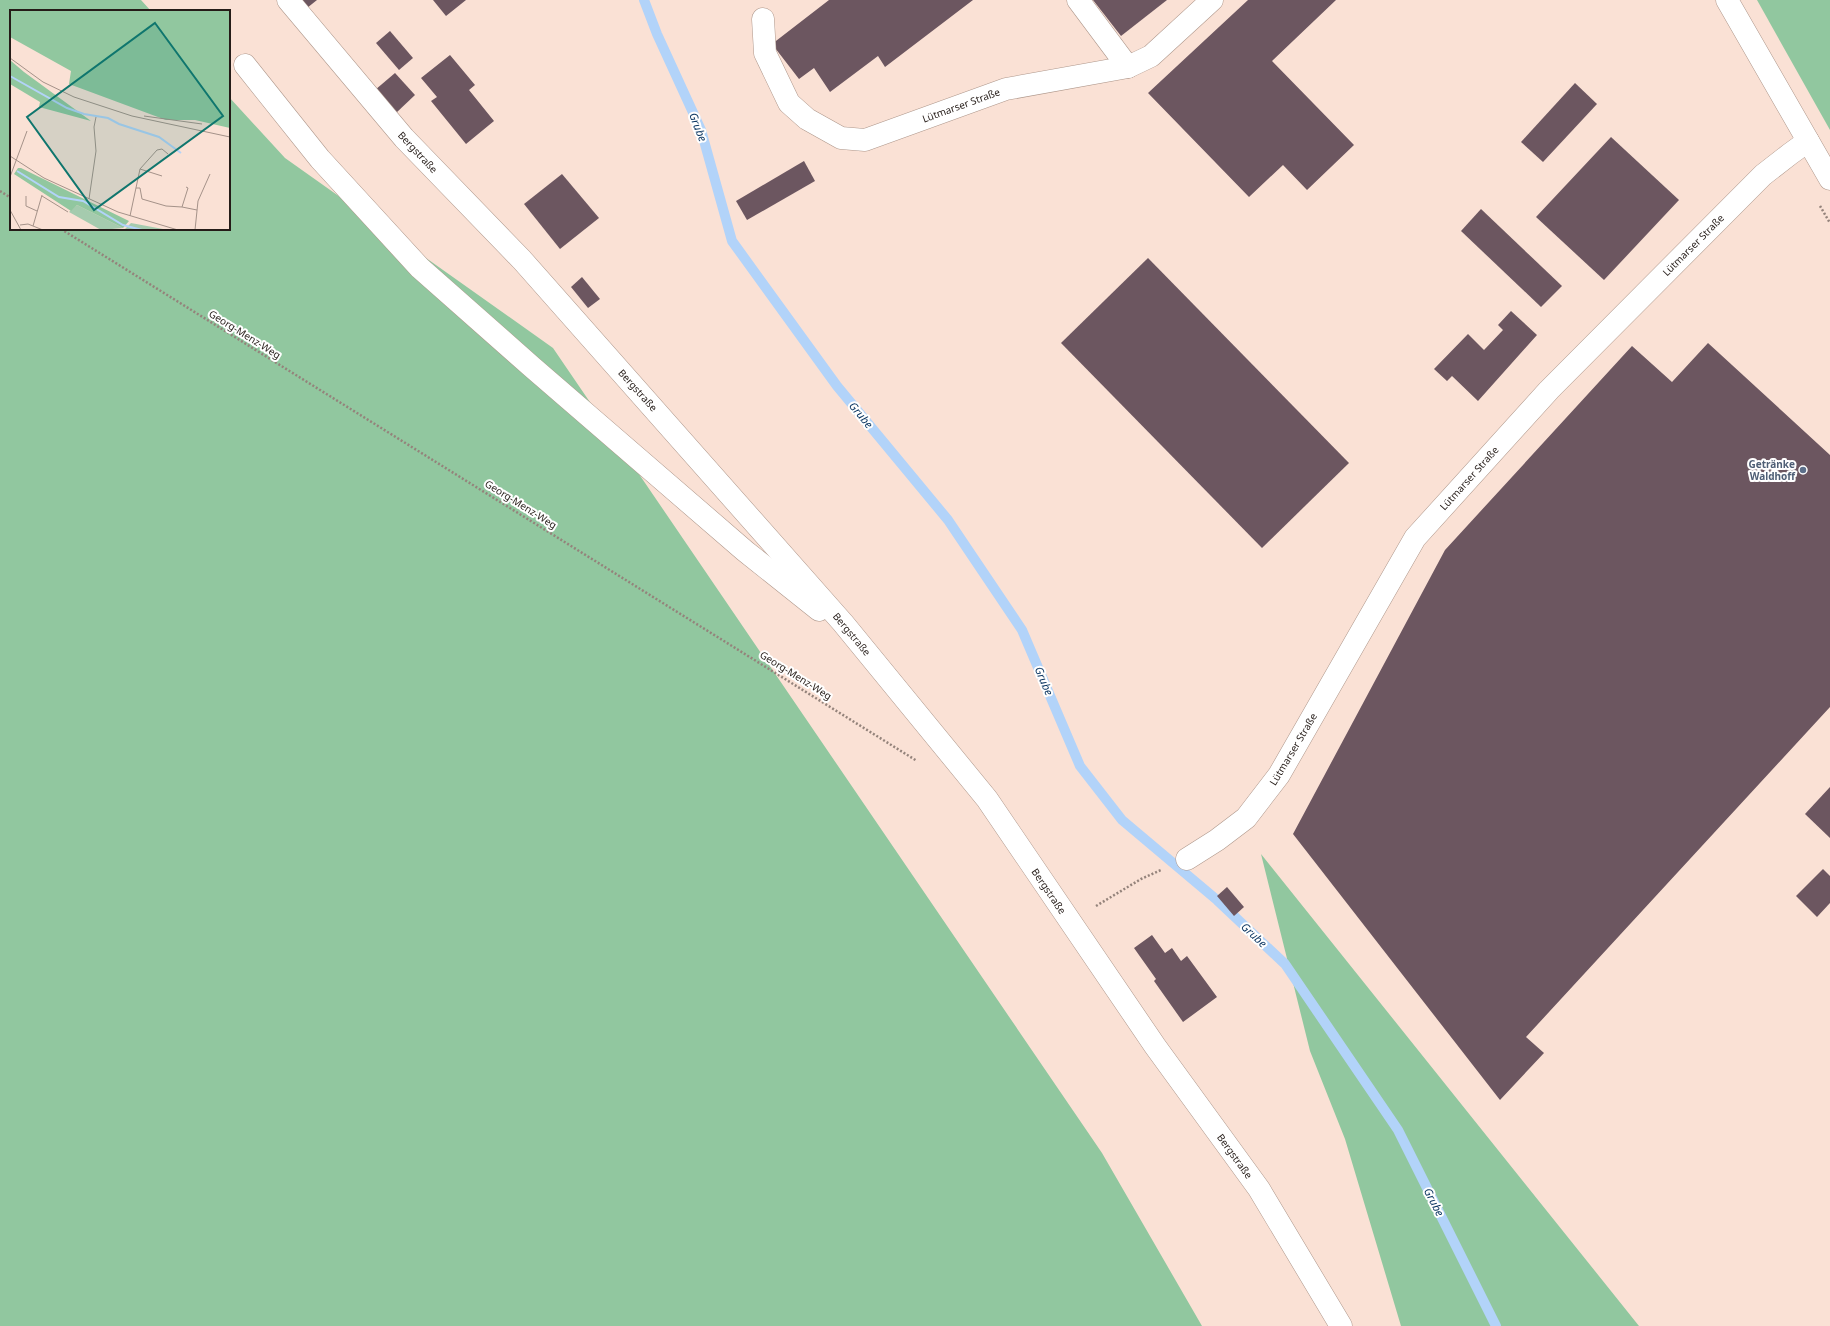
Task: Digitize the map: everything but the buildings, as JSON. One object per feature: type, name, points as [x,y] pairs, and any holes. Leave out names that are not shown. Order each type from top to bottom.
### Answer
[{"type":"street","name":"Bergstraße","points":[[288,0],[404,138],[522,260],[844,622],[987,799],[1154,1046],[1259,1189],[1341,1326]]},
{"type":"street","points":[[1078,0],[1128,67]]},
{"type":"street","name":"Lütmarser Straße","points":[[763,19],[765,53],[790,103],[807,119],[841,138],[865,140],[1006,89],[1128,67],[1151,56],[1212,0]]},
{"type":"street","points":[[1726,0],[1830,179]]},
{"type":"street","points":[[245,64],[320,160],[420,268],[745,551],[818,609],[844,622]]},
{"type":"street","name":"Lütmarser Straße","points":[[1187,859],[1217,840],[1246,818],[1279,775],[1415,538],[1549,390],[1763,176],[1790,154],[1808,142]]},
{"type":"path","points":[[0,191],[10,197]]},
{"type":"path","name":"Georg-Menz-Weg","points":[[63,230],[921,764]]},
{"type":"path","points":[[1070,922],[1141,879]]},
{"type":"green space","points":[[0,0],[141,0],[150,10],[10,10],[10,230],[230,230],[230,98],[285,158],[553,348],[1102,1153],[1202,1326],[0,1326]]},
{"type":"green space","points":[[1757,0],[1830,0],[1830,130]]},
{"type":"green space","points":[[1261,854],[1639,1326],[1401,1326],[1345,1139],[1310,1051]]},
{"type":"waterway","name":"Grube","points":[[644,0],[657,34],[701,130],[732,241],[837,386],[948,520],[1022,630],[1080,766],[1122,820],[1217,900],[1285,964],[1398,1130],[1496,1326]]},
{"type":"place","name":"Getränke Waldhoff","points":[[1803,470]]}]
